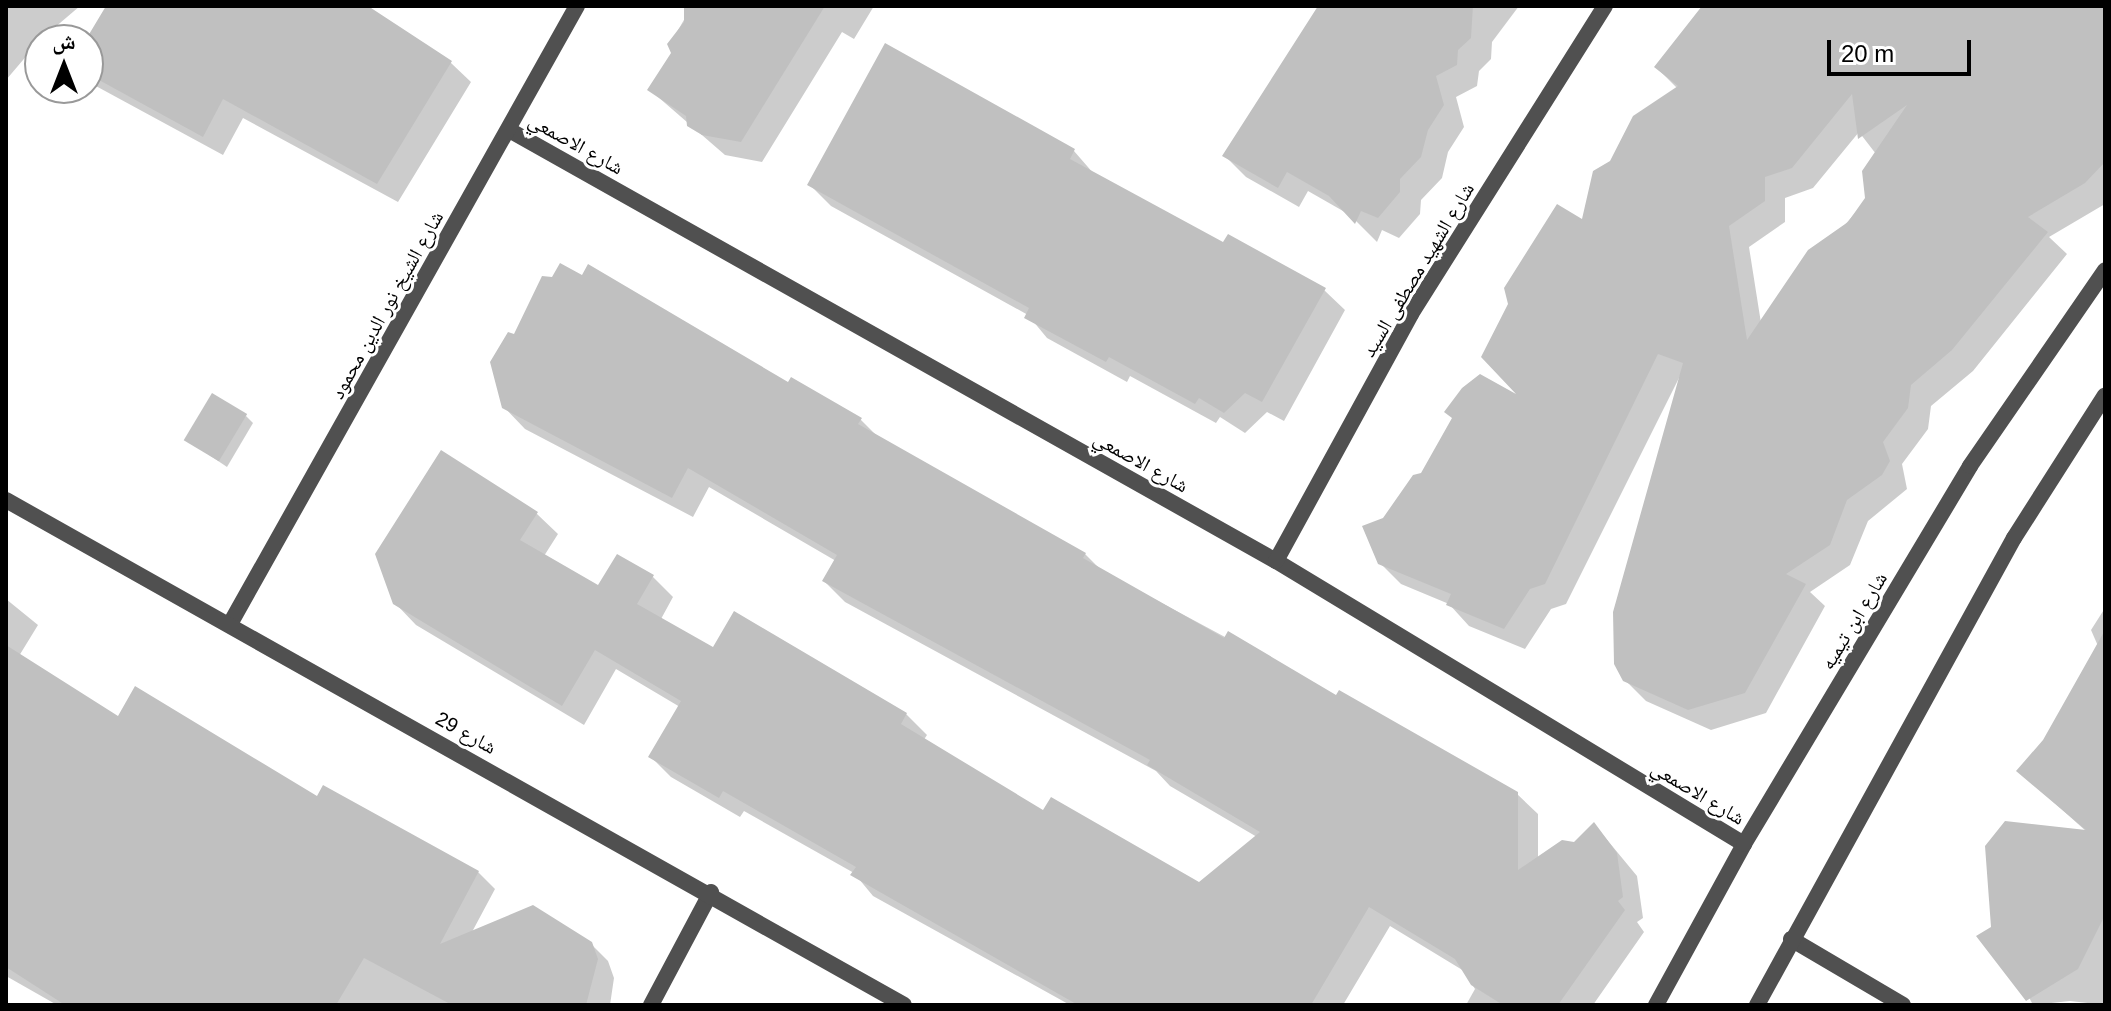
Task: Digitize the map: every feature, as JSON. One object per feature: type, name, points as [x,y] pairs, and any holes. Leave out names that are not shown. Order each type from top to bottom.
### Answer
[{"type":"street","name":"شارع الشيخ نور الدين محمود","points":[[230,624],[577,6]]},
{"type":"street","name":"شارع الشهيد مصطفى السيد","points":[[1276,561],[1411,314],[1605,6]]},
{"type":"street","name":"شارع الاصمعي","points":[[509,130],[1276,561],[1744,844]]},
{"type":"street","name":"شارع ابن تيميه","points":[[1656,1005],[1744,844],[1970,466],[2105,270]]},
{"type":"street","points":[[1757,1005],[2014,538],[2105,395]]},
{"type":"street","name":"شارع 29","points":[[6,500],[711,892],[904,1005]]},
{"type":"street","points":[[651,1005],[711,892]]},
{"type":"street","points":[[1791,939],[1903,1005]]},
{"type":"building","points":[[106,6],[368,6],[452,61],[377,184],[223,99],[203,137],[104,83],[104,24],[95,24]]},
{"type":"building","points":[[684,6],[825,6],[741,142],[702,135],[687,126],[686,116],[647,90],[671,53],[667,44],[684,22]]},
{"type":"building","points":[[1318,6],[1473,6],[1471,38],[1458,50],[1457,65],[1436,76],[1444,105],[1428,130],[1421,157],[1400,179],[1400,192],[1378,218],[1361,211],[1355,224],[1329,196],[1287,172],[1278,188],[1222,156]]},
{"type":"building","points":[[1702,6],[2105,6],[2105,162],[2085,183],[2028,217],[2048,232],[1952,350],[1911,385],[1908,408],[1883,442],[1890,461],[1882,475],[1847,500],[1830,545],[1786,574],[1806,584],[1745,693],[1688,710],[1623,681],[1614,664],[1613,612],[1683,363],[1658,354],[1545,584],[1530,589],[1504,629],[1446,605],[1451,594],[1378,564],[1362,526],[1383,518],[1413,475],[1421,473],[1452,418],[1444,412],[1462,388],[1480,374],[1516,394],[1481,357],[1508,304],[1504,288],[1557,204],[1582,219],[1593,171],[1610,161],[1633,116],[1678,86],[1654,67]],"holes":[[[1852,94],[1858,139],[1907,105],[1862,171],[1865,198],[1848,222],[1808,250],[1747,340],[1729,226],[1765,201],[1765,177],[1792,168]]]},
{"type":"building","points":[[885,43],[1075,149],[1070,159],[1223,242],[1228,234],[1326,288],[1262,402],[1245,393],[1224,413],[1199,398],[1195,404],[1109,357],[1106,362],[1024,318],[1029,308],[807,185]]},
{"type":"building","points":[[560,263],[582,275],[588,264],[788,382],[791,377],[862,418],[858,424],[1086,553],[1083,558],[1224,638],[1228,631],[1336,695],[1339,690],[1518,792],[1518,870],[1562,840],[1574,842],[1594,822],[1617,853],[1623,897],[1618,901],[1625,910],[1558,1005],[1503,1005],[1471,985],[1455,959],[1369,907],[1311,1005],[1078,1005],[850,875],[856,867],[723,791],[719,798],[648,757],[681,701],[595,650],[562,706],[393,604],[375,554],[441,450],[538,512],[520,540],[598,585],[617,554],[654,575],[637,604],[713,647],[734,611],[907,713],[901,724],[1043,810],[1051,797],[1199,882],[1260,832],[1147,765],[1150,760],[822,581],[837,555],[688,468],[672,498],[502,408],[490,362],[508,332],[514,334],[542,276],[552,277]]},
{"type":"building","points":[[212,393],[247,414],[219,461],[184,440]]},
{"type":"building","points":[[2105,630],[2105,915],[2078,969],[2026,1001],[1976,936],[1991,927],[1985,846],[2005,821],[2086,830],[2016,771],[2043,740]]},
{"type":"building","points":[[6,645],[118,716],[135,686],[317,796],[323,785],[479,871],[440,944],[533,905],[592,942],[598,959],[586,1005],[452,1005],[364,958],[336,1005],[65,1005],[6,967]]}]
